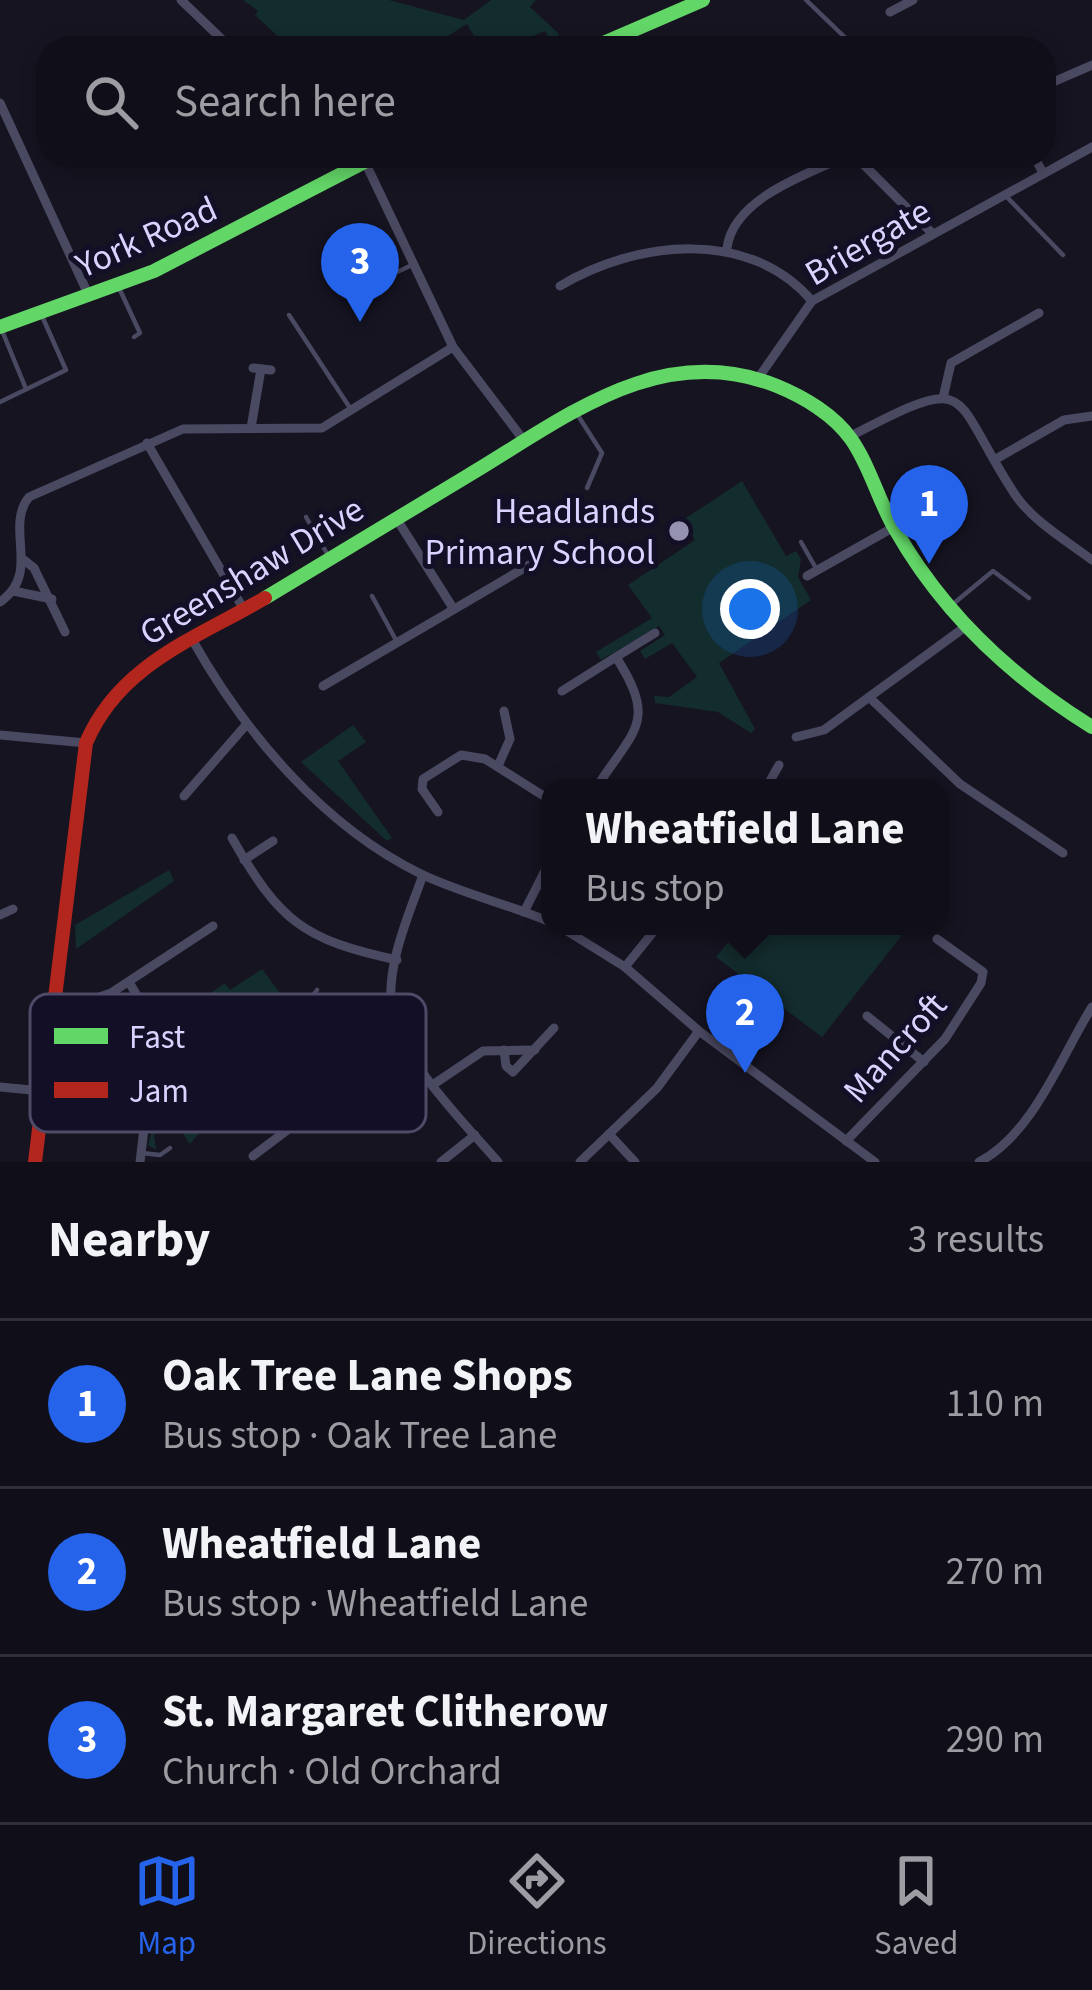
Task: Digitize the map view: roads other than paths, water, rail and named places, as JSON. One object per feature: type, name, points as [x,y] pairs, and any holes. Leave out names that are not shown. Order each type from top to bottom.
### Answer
[{"type":"street","points":[[181,0],[218,36]]},
{"type":"street","points":[[620,36],[703,0]]},
{"type":"street","points":[[890,12],[907,1]]},
{"type":"street","points":[[1056,81],[1092,65]]},
{"type":"street","points":[[0,103],[89,296]]},
{"type":"street","name":"Briergate","points":[[1056,166],[1092,147]]},
{"type":"street","name":"York Road","points":[[0,327],[194,252],[345,168]]},
{"type":"street","points":[[363,168],[453,347],[522,438]]},
{"type":"street","points":[[727,248],[731,227],[746,210],[828,168]]},
{"type":"street","points":[[864,168],[933,234]]},
{"type":"street","points":[[1040,168],[1042,173]]},
{"type":"street","name":"Briergate","points":[[759,377],[812,301],[1052,168]]},
{"type":"street","points":[[560,286],[644,255],[727,248],[790,279],[812,301]]},
{"type":"street","points":[[943,398],[951,363],[1040,313]]},
{"type":"street","points":[[0,602],[14,592],[24,560],[24,502],[183,429],[310,431],[354,413],[453,347]]},
{"type":"street","points":[[251,428],[261,369]]},
{"type":"street","name":"Greenshaw Drive","points":[[58,994],[86,742],[95,724],[136,676],[165,651],[193,640],[575,410],[666,371],[759,377]]},
{"type":"street","points":[[759,377],[810,403],[849,437],[890,521],[965,627],[1092,727]]},
{"type":"street","points":[[849,437],[916,404],[943,398],[967,409],[1018,499],[1092,560]]},
{"type":"street","points":[[997,459],[1064,420],[1092,416]]},
{"type":"street","points":[[147,443],[243,608]]},
{"type":"street","points":[[396,518],[453,608]]},
{"type":"street","points":[[812,573],[890,521]]},
{"type":"street","points":[[24,560],[52,599],[65,632]]},
{"type":"street","points":[[323,686],[534,566]]},
{"type":"street","points":[[14,592],[52,599]]},
{"type":"street","points":[[796,737],[816,734],[965,627]]},
{"type":"street","points":[[562,692],[655,633]]},
{"type":"street","points":[[193,640],[221,694],[246,725],[339,817],[423,874],[541,919]]},
{"type":"street","points":[[601,779],[641,714],[638,691],[616,657]]},
{"type":"street","points":[[869,697],[960,784],[1048,851],[1063,853]]},
{"type":"street","points":[[498,766],[510,739],[504,711]]},
{"type":"street","points":[[184,796],[246,725]]},
{"type":"street","points":[[816,734],[818,746]]},
{"type":"street","points":[[0,735],[86,742]]},
{"type":"street","points":[[438,812],[422,784],[433,771],[461,755],[498,766],[541,794]]},
{"type":"street","points":[[771,779],[779,765]]},
{"type":"street","points":[[232,838],[277,904],[311,936],[397,960]]},
{"type":"street","points":[[244,860],[273,842]]},
{"type":"street","points":[[393,994],[397,960],[423,874]]},
{"type":"street","points":[[524,912],[541,879]]},
{"type":"street","points":[[0,915],[13,909]]},
{"type":"street","points":[[104,994],[213,926]]},
{"type":"street","points":[[573,935],[625,967],[699,1031],[875,1162]]},
{"type":"street","points":[[625,967],[651,935]]},
{"type":"street","name":"Mancroft","points":[[846,1141],[962,1018],[982,972],[937,939]]},
{"type":"street","points":[[129,982],[136,994]]},
{"type":"street","points":[[979,1162],[1007,1143],[1024,1121],[1092,1007]]},
{"type":"street","points":[[867,1016],[924,1062]]},
{"type":"street","points":[[1079,1027],[1092,1035]]},
{"type":"street","points":[[504,1050],[506,1066],[513,1072],[554,1028]]},
{"type":"street","points":[[580,1162],[657,1088],[699,1031]]},
{"type":"street","points":[[434,1084],[475,1054],[535,1050]]},
{"type":"street","points":[[426,1073],[498,1162]]},
{"type":"street","points":[[0,1087],[30,1090]]},
{"type":"street","name":"Greenshaw Drive","points":[[35,1162],[38,1132]]},
{"type":"street","points":[[253,1156],[284,1132]]},
{"type":"street","points":[[609,1134],[635,1162]]},
{"type":"street","points":[[441,1162],[475,1135]]},
{"type":"lane","points":[[806,0],[844,36]]},
{"type":"lane","points":[[1004,194],[1063,255]]},
{"type":"lane","points":[[357,291],[414,264]]},
{"type":"lane","points":[[118,285],[140,333],[134,337]]},
{"type":"lane","points":[[0,403],[66,370],[41,313]]},
{"type":"lane","points":[[289,315],[354,413]]},
{"type":"lane","points":[[0,327],[26,389]]},
{"type":"lane","points":[[575,410],[602,453],[587,488]]},
{"type":"lane","points":[[890,521],[916,499]]},
{"type":"lane","points":[[306,518],[329,557]]},
{"type":"lane","points":[[801,542],[812,573]]},
{"type":"lane","points":[[950,608],[993,571],[1029,598]]},
{"type":"lane","points":[[371,596],[397,642]]},
{"type":"lane","points":[[314,994],[317,990]]},
{"type":"lane","points":[[141,1157],[160,1155],[170,1148]]},
{"type":"place","name":"St. Margaret Clitherow","points":[[360,322]]},
{"type":"place","name":"Headlands Primary School","points":[[679,531]]},
{"type":"place","name":"Oak Tree Lane Shops","points":[[929,564]]},
{"type":"place","name":"Wheatfield Lane","points":[[745,1073]]}]
